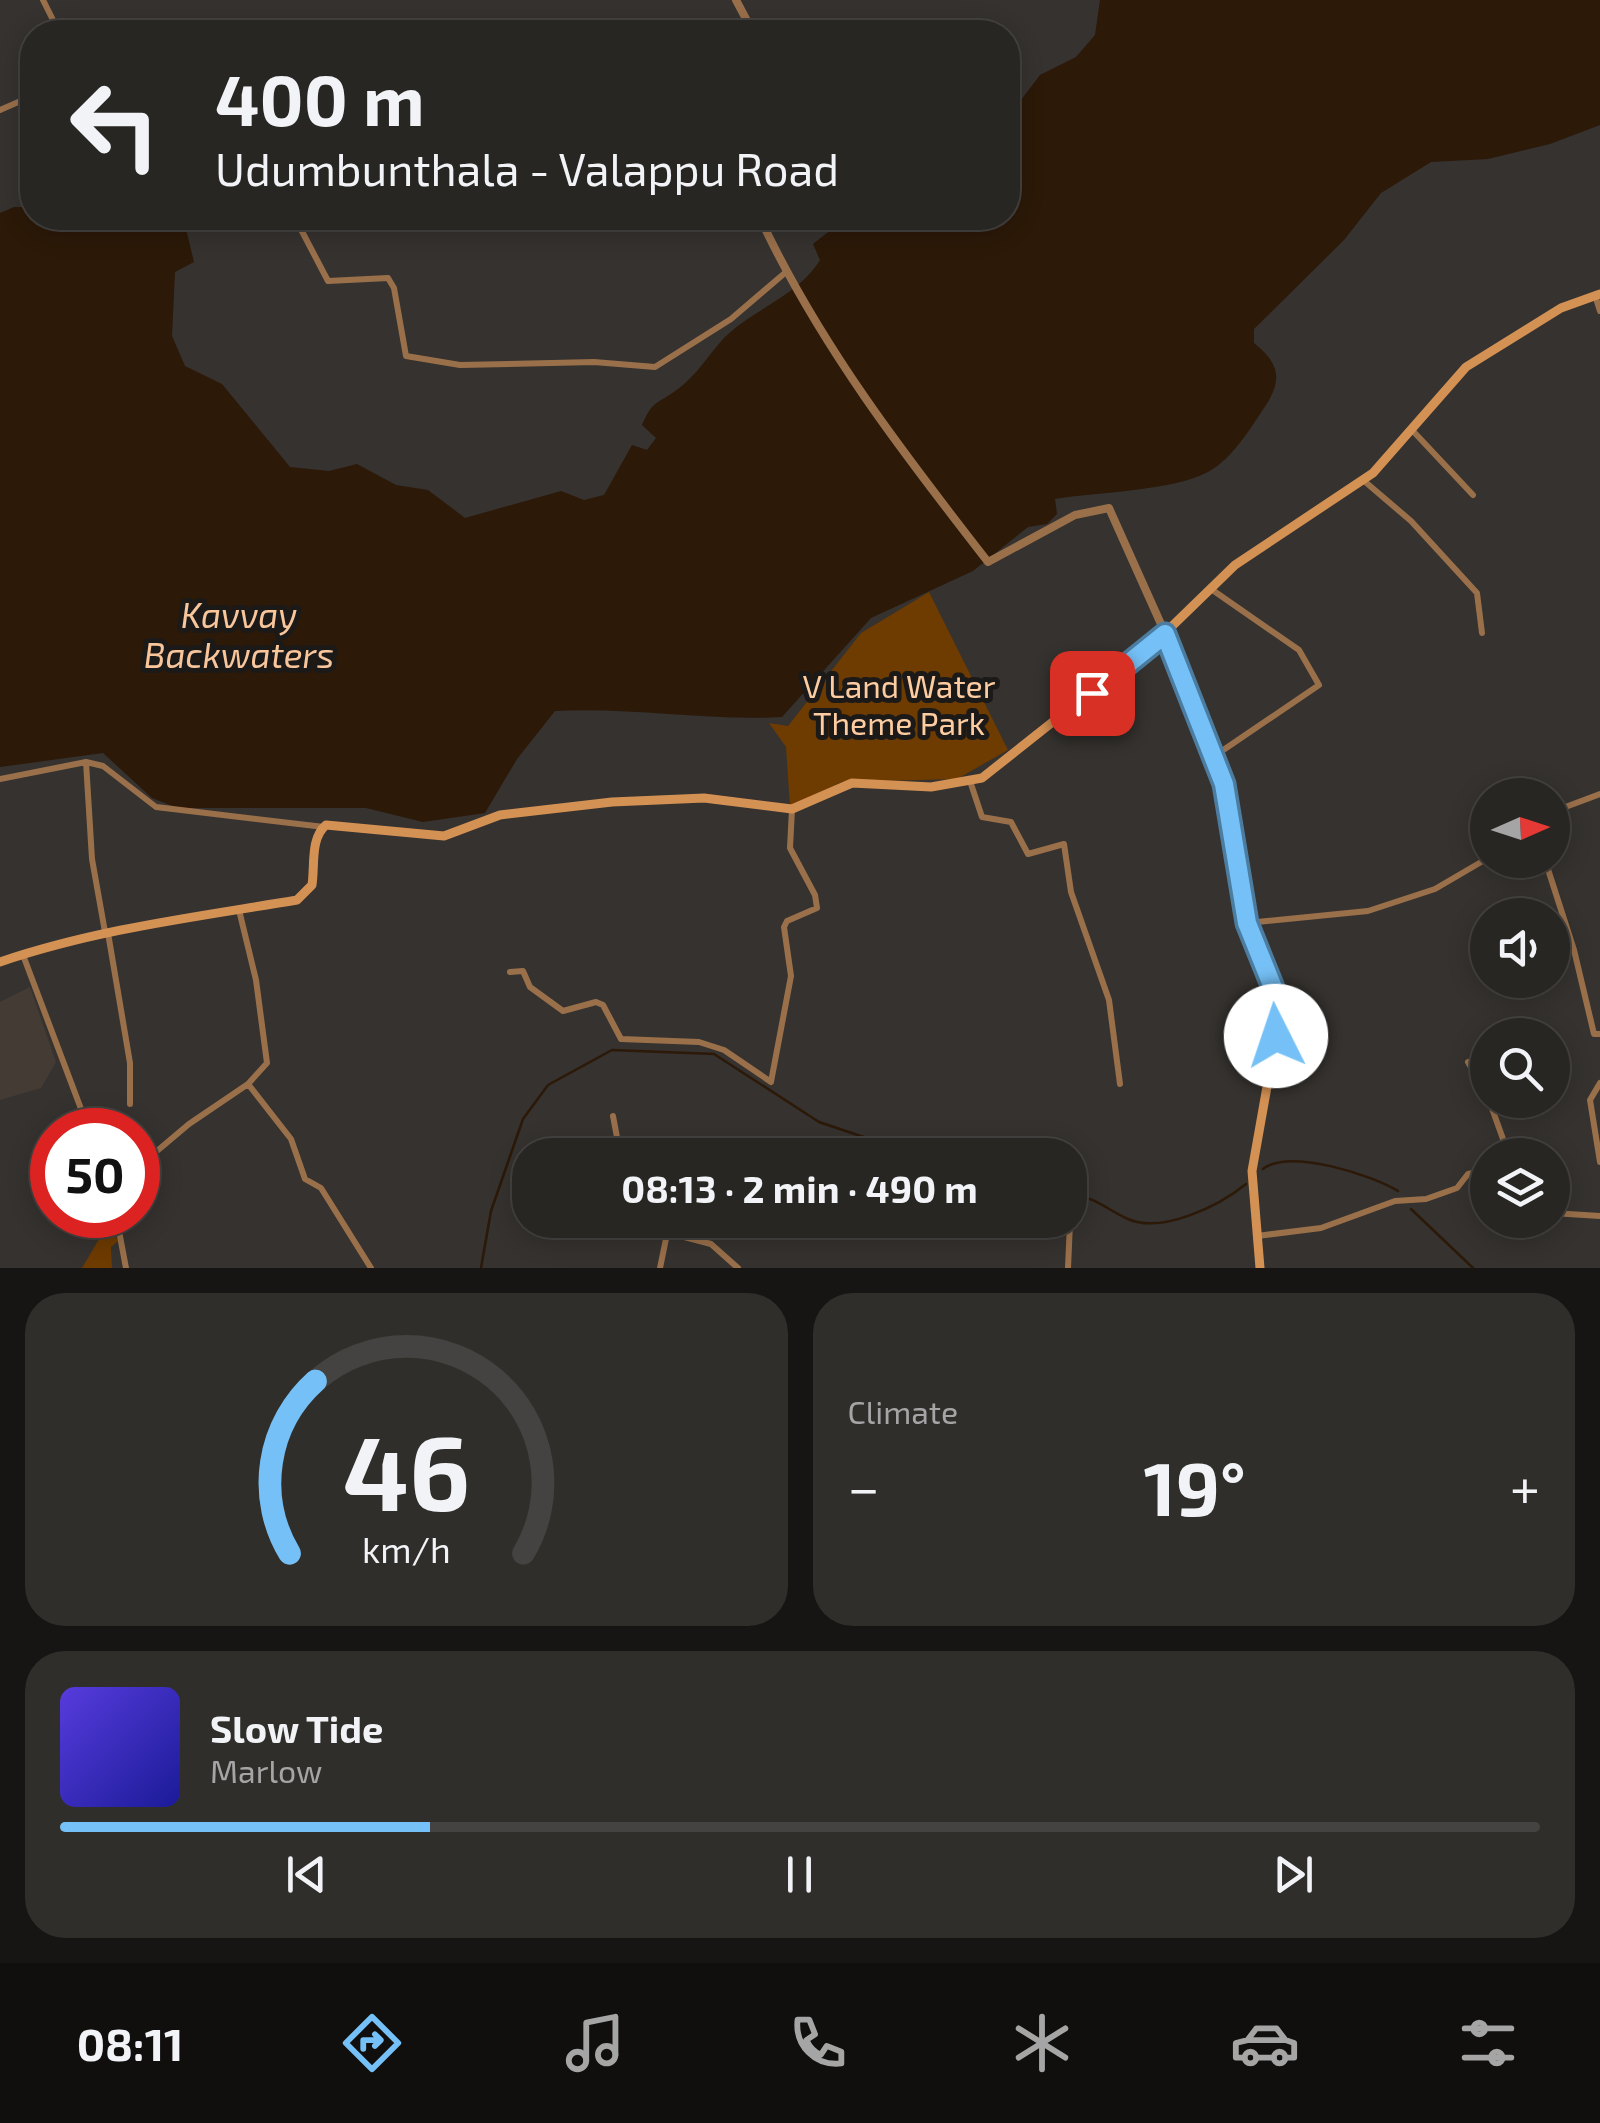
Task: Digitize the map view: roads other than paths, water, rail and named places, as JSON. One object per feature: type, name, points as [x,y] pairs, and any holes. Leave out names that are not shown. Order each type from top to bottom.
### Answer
[{"type":"main road","points":[[0,962],[106,932],[297,900],[307,894],[324,827],[444,836],[500,815],[652,799],[704,798],[792,809],[852,784],[931,787],[970,781],[1005,764],[1165,634],[1234,565],[1362,480],[1466,368],[1562,308],[1598,295]]},
{"type":"main road","points":[[1165,634],[1213,757],[1230,813],[1247,923],[1276,995],[1252,1171],[1260,1268]]},
{"type":"street","points":[[301,230],[328,281],[388,278],[394,288],[406,356],[439,364],[594,362],[655,366],[731,319],[786,272]]},
{"type":"street","points":[[766,230],[786,272],[890,436],[988,562],[1075,515],[1114,511],[1165,634]]},
{"type":"street","points":[[1598,295],[1600,311]]},
{"type":"street","points":[[1412,430],[1473,495]]},
{"type":"street","points":[[1362,480],[1412,520],[1477,593],[1482,632]]},
{"type":"street","points":[[1210,588],[1299,650],[1319,685],[1213,757]]},
{"type":"street","points":[[86,762],[86,807],[130,1063],[130,1104]]},
{"type":"street","points":[[0,779],[86,762],[103,766],[156,807],[324,827]]},
{"type":"street","points":[[970,781],[982,818],[1012,822],[1028,854],[1064,844],[1087,946],[1102,974],[1109,1000],[1120,1084]]},
{"type":"street","points":[[1570,805],[1600,794]]},
{"type":"street","points":[[510,972],[523,971],[530,987],[564,1011],[603,1005],[620,1038],[699,1042],[724,1050],[772,1082],[791,976],[784,927],[787,921],[816,908],[815,894],[790,848],[792,809]]},
{"type":"street","points":[[1247,923],[1368,911],[1435,889],[1470,869]]},
{"type":"street","points":[[1551,878],[1574,950],[1594,1034],[1600,1034]]},
{"type":"street","points":[[160,1148],[248,1084],[266,1063],[256,980],[238,910]]},
{"type":"street","points":[[22,955],[81,1108]]},
{"type":"street","points":[[1468,1062],[1470,1066]]},
{"type":"street","points":[[248,1084],[291,1139],[305,1179],[321,1188],[372,1268]]},
{"type":"street","points":[[1600,1084],[1590,1100],[1600,1162]]},
{"type":"street","points":[[613,1116],[617,1138]]},
{"type":"street","points":[[1256,1236],[1321,1228],[1395,1201],[1426,1199],[1457,1188],[1470,1174]]},
{"type":"street","points":[[1570,1214],[1600,1216]]},
{"type":"street","points":[[120,1238],[126,1268]]},
{"type":"street","points":[[660,1268],[667,1238]]},
{"type":"street","points":[[688,1238],[711,1244],[738,1268]]},
{"type":"street","points":[[1068,1268],[1069,1238]]},
{"type":"water","name":"Kavvay Backwaters","points":[[1100,0],[1600,0],[1600,125],[1550,144],[1488,159],[1431,162],[1381,193],[1344,240],[1254,329],[1254,343],[1274,365],[1276,381],[1264,408],[1225,459],[1208,472],[1175,483],[1055,499],[1057,514],[1047,524],[1028,527],[973,571],[871,618],[782,717],[555,711],[517,759],[485,813],[423,822],[366,808],[178,808],[152,798],[103,753],[0,767],[0,213],[20,207],[20,230],[186,230],[194,262],[175,272],[172,336],[185,366],[222,384],[290,467],[329,471],[357,464],[396,485],[428,490],[465,518],[561,491],[584,500],[604,495],[632,445],[647,450],[656,438],[642,425],[653,406],[685,383],[725,337],[811,272],[820,260],[813,244],[831,230],[1020,230],[1020,101],[1040,75],[1076,57],[1095,35]]},
{"type":"waterway","points":[[516,1138],[523,1119],[548,1085],[612,1050],[714,1054],[819,1122],[867,1138]]},
{"type":"waterway","points":[[481,1268],[491,1211],[512,1151]]},
{"type":"waterway","points":[[1263,1169],[1291,1161],[1330,1166],[1398,1191]]},
{"type":"waterway","points":[[1087,1199],[1128,1219],[1157,1223],[1206,1209],[1246,1184]]},
{"type":"waterway","points":[[1411,1209],[1473,1268]]},
{"type":"park label","name":"V Land Water Theme Park","points":[[899,704]]}]
